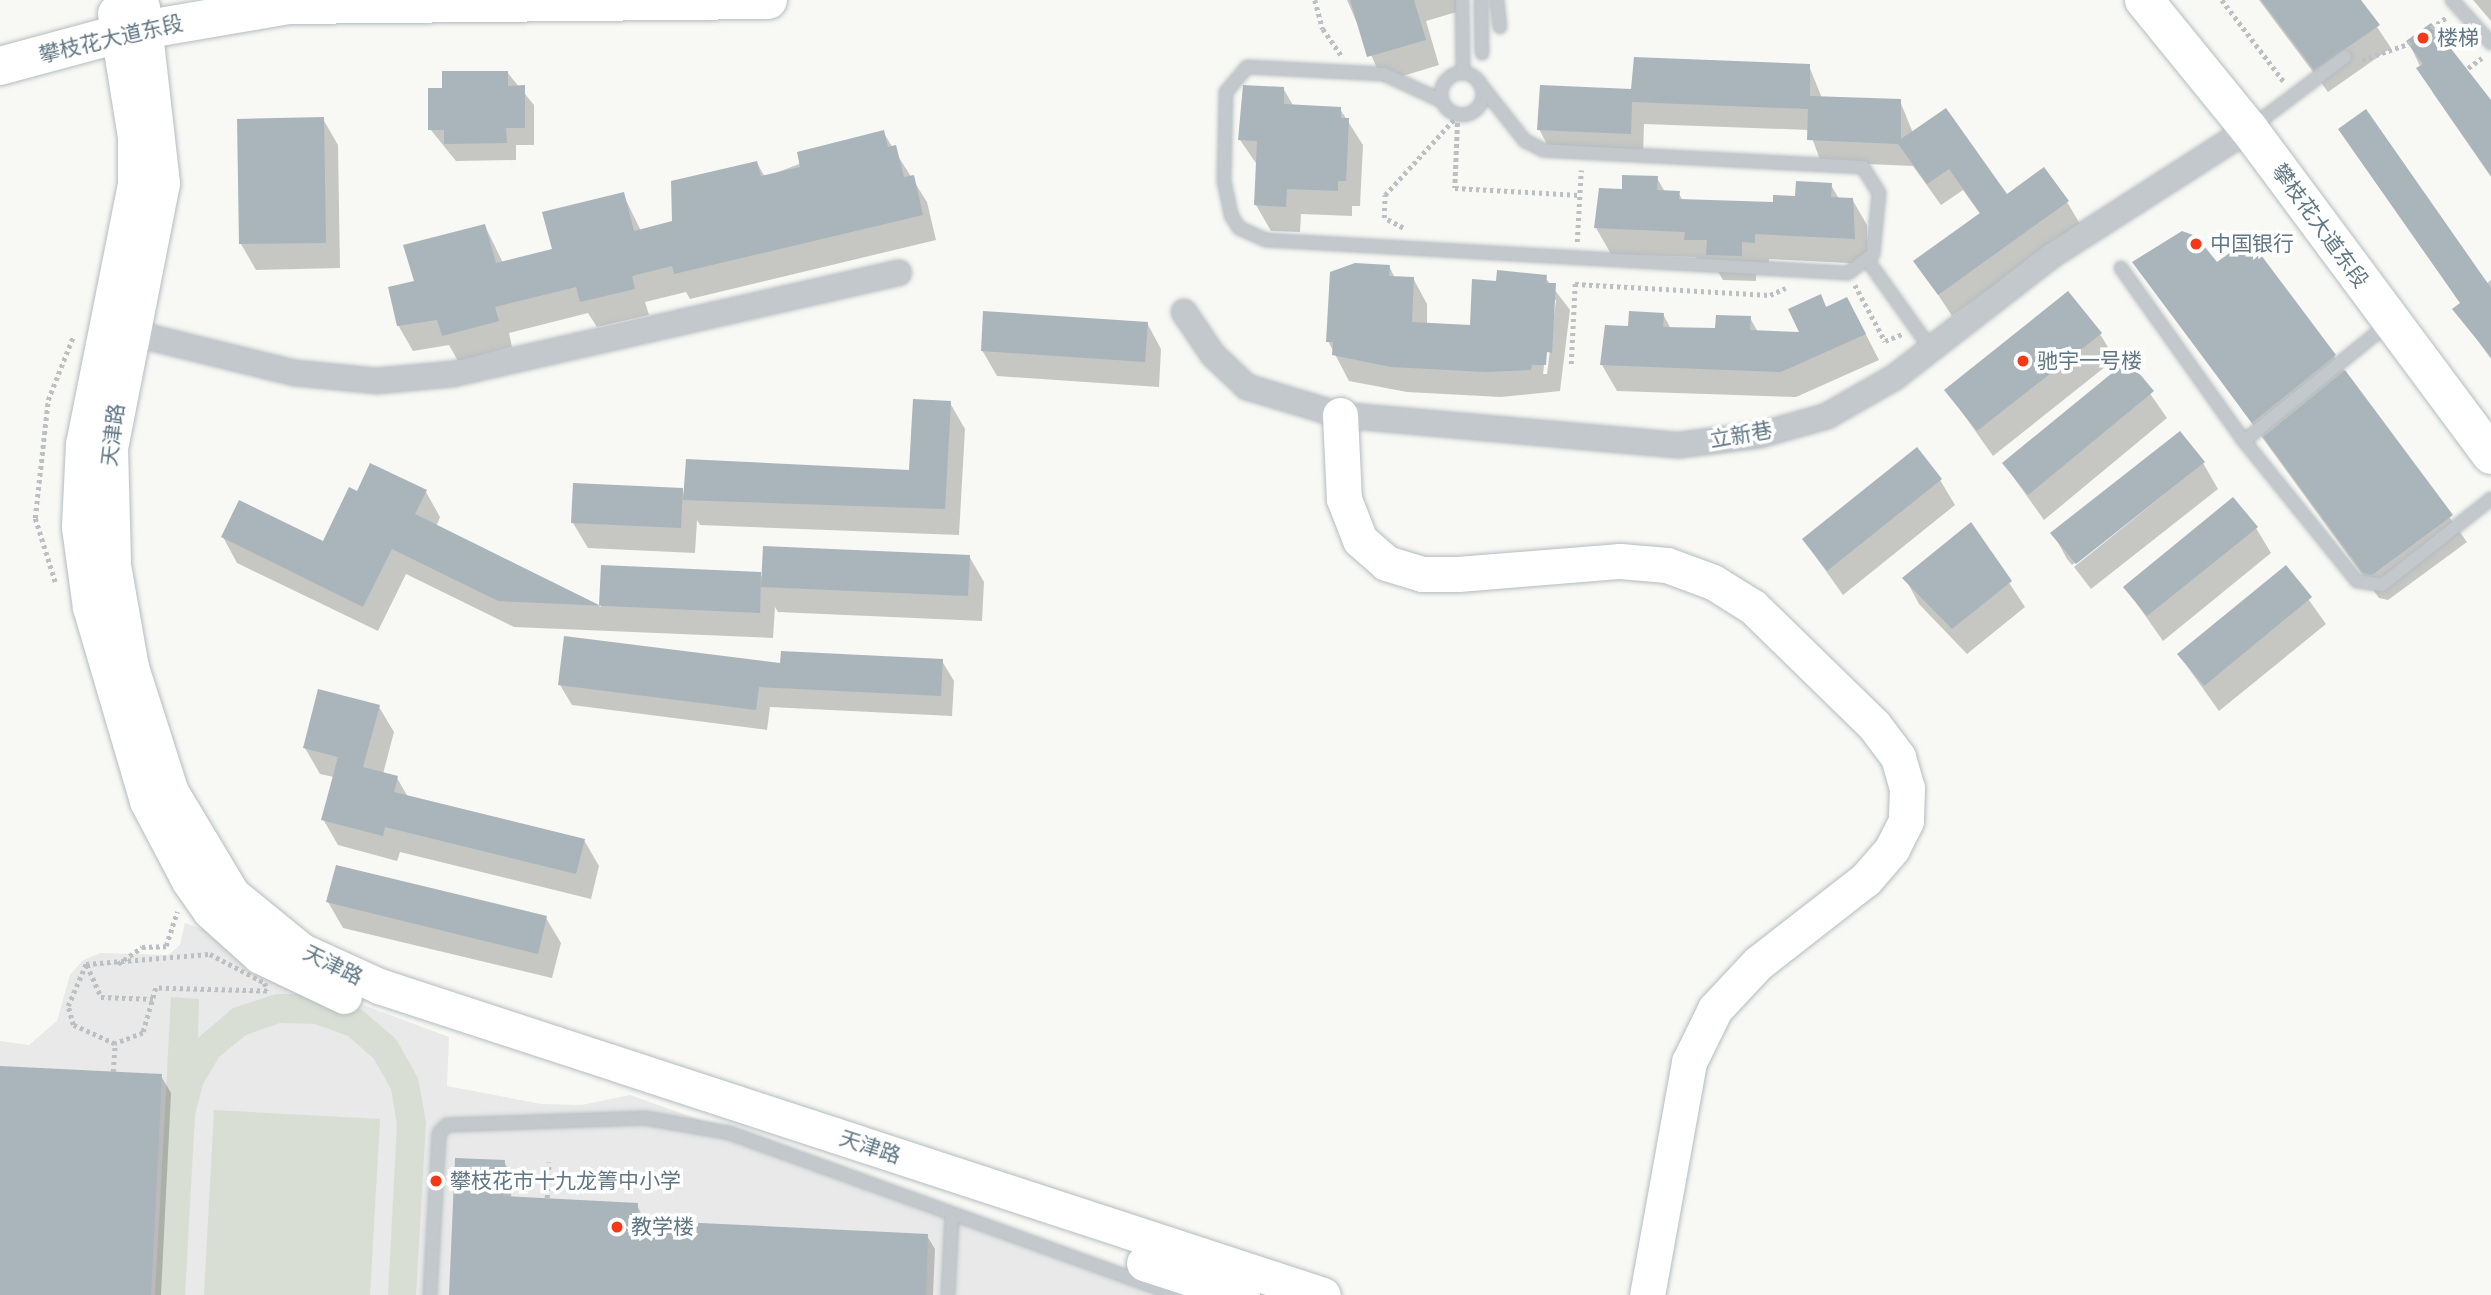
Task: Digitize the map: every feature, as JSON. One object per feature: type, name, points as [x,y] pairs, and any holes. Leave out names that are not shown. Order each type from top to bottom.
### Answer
[{"type":"highway","name":"攀枝花大道东段","points":[[0,66],[187,0]]},
{"type":"highway","name":"攀枝花大道东段","points":[[0,43],[131,21],[289,5],[768,0]]},
{"type":"highway","name":"攀枝花大道东段","points":[[2144,0],[2271,113],[2390,322],[2491,455]]},
{"type":"highway","name":"攀枝花大道东段","points":[[2176,0],[2271,113],[2491,413]]},
{"type":"main road","name":"天津路","points":[[131,21],[162,183],[115,409],[108,492],[131,667],[191,834],[232,894],[276,934],[379,986],[1322,1295]]},
{"type":"main road","points":[[131,21],[135,184],[84,434],[83,568],[106,673],[147,801],[210,911],[260,956],[373,1007],[1242,1295]]},
{"type":"main road","points":[[1340,415],[1344,499],[1360,540],[1386,563],[1422,574],[1458,574],[1620,561],[1667,565],[1713,582],[1753,607],[1874,725],[1898,757],[1908,788],[1906,821],[1892,849],[1866,879],[1758,963],[1716,1009],[1689,1062],[1647,1295]]},
{"type":"street","name":"立新巷","points":[[1184,312],[1213,355],[1247,387],[1340,415],[1679,445],[1760,435],[1827,416],[1931,349],[2051,256],[2271,113]]},
{"type":"street","points":[[132,333],[295,373],[376,382],[453,374],[899,273]]},
{"type":"lane","points":[[1462,0],[1464,74]]},
{"type":"lane","points":[[1481,0],[1482,53]]},
{"type":"lane","points":[[1497,0],[1500,27]]},
{"type":"lane","points":[[2452,0],[2491,43]]},
{"type":"lane","points":[[2271,113],[2345,57]]},
{"type":"lane","points":[[1464,74],[1480,84],[1525,141],[1543,150],[1863,167],[1880,193],[1877,244],[1868,261],[1848,272],[1266,240],[1239,228],[1224,181],[1229,81],[1259,66],[1361,71],[1406,81],[1442,101],[1458,115],[1478,108],[1480,84]]},
{"type":"lane","points":[[1442,101],[1446,81],[1464,74]]},
{"type":"lane","points":[[1868,261],[1931,349]]},
{"type":"lane","points":[[2121,268],[2244,441],[2357,581],[2370,587],[2382,585],[2491,499]]},
{"type":"lane","points":[[2244,441],[2390,322]]},
{"type":"lane","points":[[430,1295],[439,1133],[447,1125],[645,1118],[688,1123],[1177,1295]]},
{"type":"lane","points":[[948,1295],[952,1216]]},
{"type":"path","points":[[1315,0],[1331,44],[1361,71]]},
{"type":"path","points":[[2222,0],[2271,113]]},
{"type":"path","points":[[2408,44],[2450,15]]},
{"type":"path","points":[[2468,68],[2481,58]]},
{"type":"path","points":[[1458,115],[1455,188],[1579,195]]},
{"type":"path","points":[[1417,229],[1384,218],[1385,195],[1458,115]]},
{"type":"path","points":[[1564,239],[1577,239]]},
{"type":"path","points":[[1575,284],[1770,295],[1825,271]]},
{"type":"path","points":[[1848,272],[1885,341],[1914,326]]},
{"type":"path","points":[[211,954],[267,987],[259,995],[156,988],[143,1033],[115,1044],[80,1032],[69,1016],[86,964],[211,954]]},
{"type":"path","points":[[86,964],[101,997],[154,999]]},
{"type":"path","points":[[113,1072],[115,1044]]},
{"type":"path","points":[[547,1198],[549,1162]]},
{"type":"shaded area","name":"攀枝花市十九龙箐中小学","points":[[185,923],[204,930],[237,958],[449,1037],[447,1086],[541,1104],[582,1105],[630,1095],[1194,1295],[0,1295],[0,1041],[29,1045],[57,1021],[70,975],[82,961],[100,953],[168,955],[180,945]]},
{"type":"shaded area","points":[[276,994],[320,994],[362,1010],[396,1039],[418,1078],[426,1122],[416,1295],[388,1295],[397,1124],[391,1089],[374,1059],[348,1036],[315,1024],[280,1023],[246,1035],[219,1057],[203,1084],[195,1115],[185,1295],[155,1295],[171,997],[199,999],[198,1038],[233,1008]]},
{"type":"shaded area","points":[[214,1110],[380,1119],[370,1295],[204,1295]]},
{"type":"building","points":[[1350,0],[1414,0],[1426,40],[1367,57]]},
{"type":"building","points":[[2261,0],[2361,0],[2380,25],[2314,70]]},
{"type":"building","points":[[2431,23],[2491,100],[2491,176],[2416,68],[2423,64],[2406,41]]},
{"type":"building","points":[[1634,57],[1810,64],[1810,96],[1901,99],[1901,139],[1946,108],[2007,194],[2044,167],[2069,201],[1938,295],[1913,261],[1980,213],[1949,169],[1927,184],[1898,144],[1807,140],[1808,109],[1632,102],[1631,134],[1537,130],[1540,85],[1631,89]]},
{"type":"building","points":[[442,71],[508,71],[508,86],[525,85],[525,128],[506,128],[507,143],[444,144],[444,130],[428,130],[428,88],[442,88]]},
{"type":"building","points":[[1243,85],[1284,87],[1284,104],[1341,107],[1341,118],[1349,118],[1346,181],[1338,181],[1338,191],[1287,189],[1286,207],[1254,205],[1257,141],[1238,140]]},
{"type":"building","points":[[2366,109],[2491,288],[2491,357],[2452,309],[2460,303],[2338,129]]},
{"type":"building","points":[[324,117],[326,243],[239,244],[237,119]]},
{"type":"building","points":[[884,130],[888,147],[896,145],[904,177],[914,175],[923,215],[674,274],[672,266],[632,276],[635,289],[580,302],[576,287],[495,307],[499,321],[442,336],[437,320],[397,326],[388,287],[414,281],[403,245],[485,224],[496,263],[552,249],[542,212],[624,192],[634,231],[672,221],[671,181],[757,161],[761,176],[800,167],[797,152]]},
{"type":"building","points":[[1622,175],[1658,176],[1657,190],[1680,191],[1679,199],[1773,202],[1773,195],[1795,196],[1796,181],[1832,183],[1831,197],[1853,198],[1855,239],[1755,234],[1755,243],[1742,242],[1742,256],[1706,255],[1707,240],[1684,240],[1685,232],[1594,228],[1599,188],[1622,189]]},
{"type":"building","points":[[2182,231],[2196,236],[2217,262],[2249,239],[2336,355],[2252,423],[2132,262]]},
{"type":"building","points":[[1355,263],[1390,265],[1389,276],[1414,277],[1412,322],[1470,325],[1472,279],[1496,281],[1497,270],[1547,275],[1546,283],[1556,283],[1552,353],[1547,352],[1546,365],[1532,365],[1531,370],[1486,372],[1391,367],[1332,355],[1333,342],[1326,342],[1330,272]]},
{"type":"building","name":"驰宇一号楼","points":[[2068,291],[2102,333],[1977,431],[1944,390]]},
{"type":"building","points":[[1821,294],[1826,307],[1847,297],[1866,334],[1781,372],[1600,365],[1605,325],[1628,326],[1629,311],[1664,313],[1663,327],[1715,328],[1716,315],[1751,316],[1750,330],[1799,332],[1788,309]]},
{"type":"building","points":[[983,311],[1148,322],[1145,362],[981,351]]},
{"type":"building","points":[[2128,360],[2154,391],[2028,495],[2002,463]]},
{"type":"building","points":[[2345,370],[2453,515],[2372,575],[2363,573],[2263,437]]},
{"type":"building","points":[[913,399],[951,401],[945,509],[683,500],[686,459],[909,470]]},
{"type":"building","points":[[2180,431],[2205,462],[2076,564],[2050,533]]},
{"type":"building","points":[[1917,447],[1942,479],[1827,571],[1802,539]]},
{"type":"building","points":[[370,463],[427,490],[415,514],[599,605],[601,565],[761,572],[760,613],[498,601],[392,549],[363,607],[221,537],[239,500],[323,541],[349,487],[357,491]]},
{"type":"building","points":[[573,483],[683,488],[681,528],[571,523]]},
{"type":"building","points":[[2233,497],[2258,527],[2147,616],[2123,587]]},
{"type":"building","points":[[1971,522],[2012,581],[1952,629],[1902,578]]},
{"type":"building","points":[[763,546],[970,555],[968,596],[761,587]]},
{"type":"building","points":[[2286,565],[2312,597],[2204,686],[2177,654]]},
{"type":"building","points":[[564,636],[780,663],[781,651],[943,659],[941,696],[759,687],[756,710],[558,685]]},
{"type":"building","points":[[318,689],[380,705],[363,767],[398,776],[394,792],[585,839],[576,874],[385,827],[383,836],[321,820],[338,757],[303,748]]},
{"type":"building","points":[[336,865],[547,916],[538,954],[326,902]]},
{"type":"building","points":[[0,1066],[162,1074],[151,1295],[0,1295]]},
{"type":"building","name":"教学楼","points":[[455,1158],[505,1160],[503,1196],[638,1203],[637,1220],[928,1234],[926,1295],[449,1295]]},
{"type":"place","name":"楼梯","points":[[2423,38]]},
{"type":"place","name":"中国银行","points":[[2196,244]]},
{"type":"place","name":"驰宇一号楼","points":[[2023,361]]},
{"type":"place","name":"攀枝花市十九龙箐中小学","points":[[436,1181]]},
{"type":"place","name":"教学楼","points":[[617,1227]]}]
